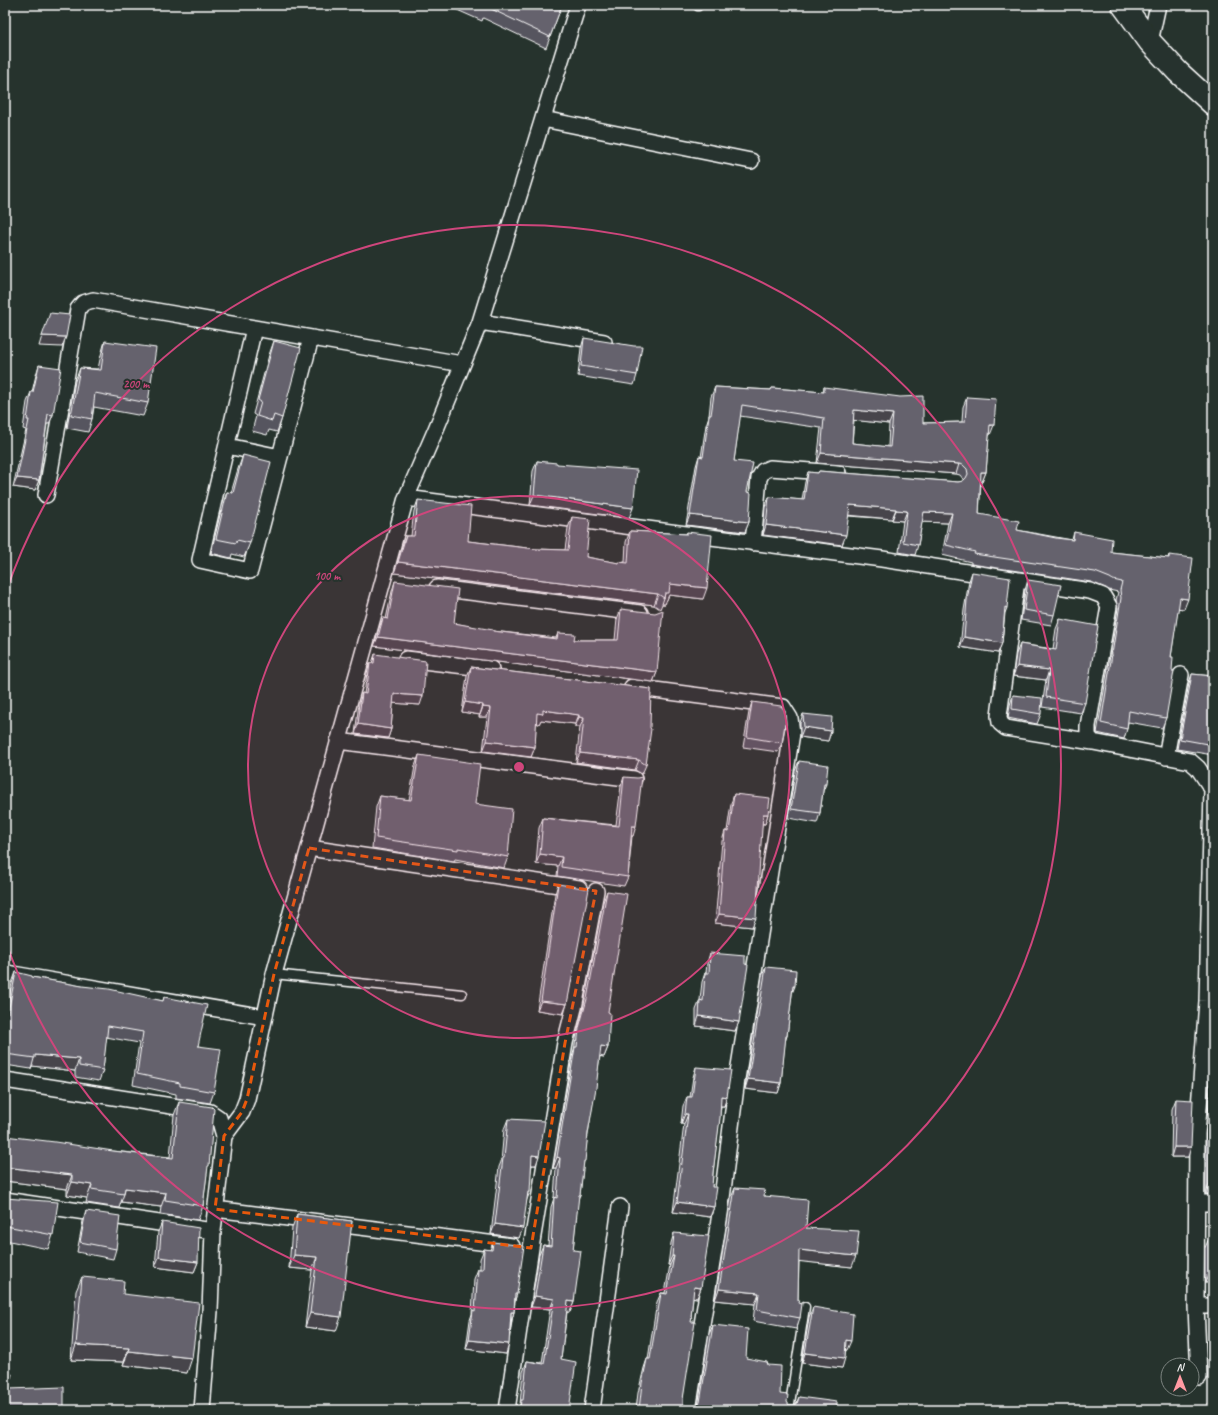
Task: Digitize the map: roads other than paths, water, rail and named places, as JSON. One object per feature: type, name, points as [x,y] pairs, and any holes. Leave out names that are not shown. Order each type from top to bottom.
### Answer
[{"type":"street","points":[[224,1136],[242,1112],[247,1099],[274,974],[406,498],[480,322],[577,5]]},
{"type":"street","points":[[1123,5],[1150,42],[1178,72],[1213,104]]},
{"type":"street","points":[[1150,42],[1158,5]]},
{"type":"street","points":[[543,119],[751,161]]},
{"type":"street","points":[[46,495],[78,309],[83,303],[93,300],[462,364]]},
{"type":"street","points":[[480,322],[617,344]]},
{"type":"street","points":[[254,328],[200,560],[250,571],[311,338]]},
{"type":"street","points":[[227,446],[280,457]]},
{"type":"street","points":[[753,543],[759,478],[762,471],[770,468],[855,474]]},
{"type":"street","points":[[406,498],[882,559],[1090,591],[1103,596],[1109,606],[1088,726],[1088,736],[1093,742]]},
{"type":"street","points":[[1017,580],[999,716],[1000,723],[1006,728],[1093,742],[1190,761],[1198,768],[1212,789],[1206,1123],[1198,1203],[1196,1306],[1198,1357]]},
{"type":"street","points":[[383,582],[398,583]]},
{"type":"street","points":[[422,586],[653,614]]},
{"type":"street","points":[[363,654],[379,656]]},
{"type":"street","points":[[394,658],[503,671]]},
{"type":"street","points":[[1166,757],[1181,675]]},
{"type":"street","points":[[620,686],[783,707],[790,718],[792,734],[737,1078],[720,1214],[688,1410]]},
{"type":"street","points":[[338,741],[634,779]]},
{"type":"street","points":[[309,848],[612,893]]},
{"type":"street","points":[[507,1410],[531,1248],[565,1043],[574,1008],[596,891]]},
{"type":"street","points":[[7,973],[264,1017]]},
{"type":"street","points":[[5,1080],[210,1112],[219,1118],[224,1136],[213,1230],[210,1311],[202,1410]]},
{"type":"street","points":[[5,1200],[213,1230]]},
{"type":"street","points":[[1198,1203],[1213,1203]]},
{"type":"street","points":[[592,1410],[620,1207]]},
{"type":"street","points":[[215,1209],[531,1248]]},
{"type":"street","points":[[1196,1306],[1213,1306]]},
{"type":"lane","points":[[274,974],[462,994]]},
{"type":"lane","points":[[789,1410],[805,1307]]}]
